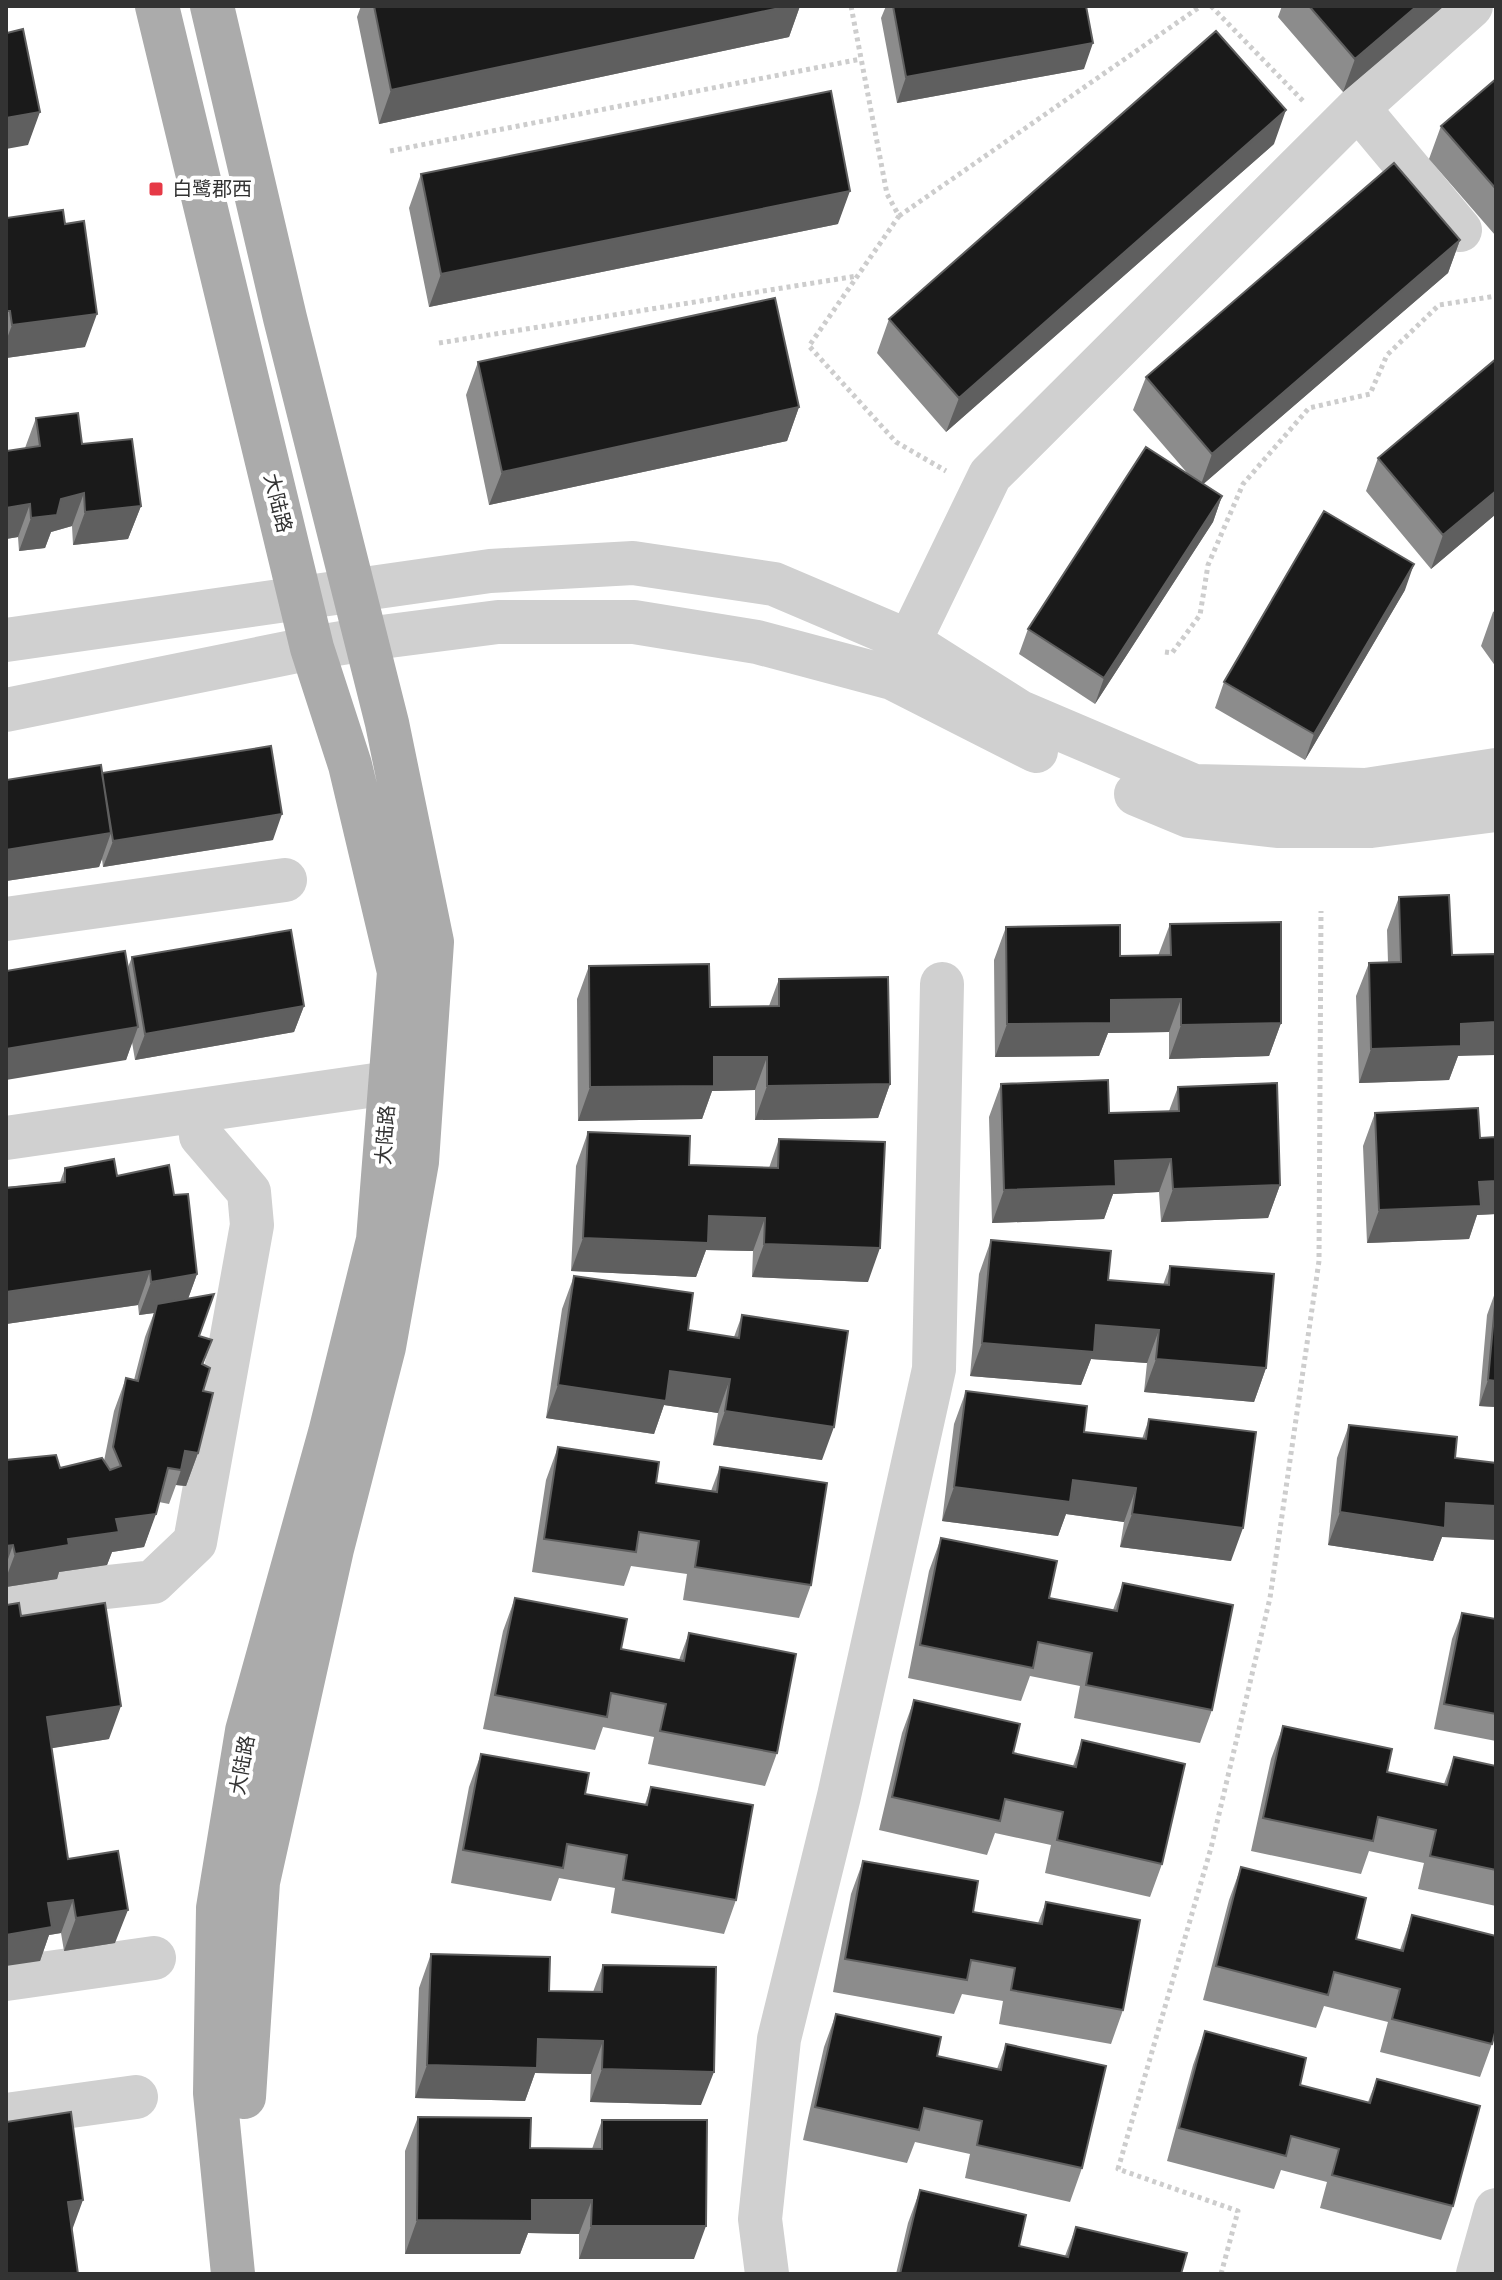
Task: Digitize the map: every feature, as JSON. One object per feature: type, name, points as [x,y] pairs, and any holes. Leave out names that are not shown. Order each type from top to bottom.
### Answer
[{"type":"main road","name":"大陆路","points":[[157,6],[312,648],[350,765],[399,972],[378,1240],[330,1433],[247,1731],[218,1908],[215,2093],[233,2274]]},
{"type":"main road","name":"大陆路","points":[[212,6],[387,723],[432,942],[417,1162],[384,1347],[332,1549],[258,1882],[243,2087],[264,2274]]},
{"type":"street","points":[[900,660],[990,475],[1358,108],[1471,6]]},
{"type":"street","points":[[1358,108],[1460,230]]},
{"type":"street","points":[[6,640],[490,571],[633,563],[774,584],[900,660],[1027,748],[1189,816],[1277,826],[1371,826],[1496,810]]},
{"type":"street","points":[[6,710],[366,639],[498,622],[634,622],[757,642],[900,660],[1194,786],[1366,790],[1496,770]]},
{"type":"street","points":[[6,919],[285,880]]},
{"type":"street","points":[[767,2274],[760,2219],[779,2039],[839,1796],[934,1369],[942,984]]},
{"type":"street","points":[[6,1138],[389,1083]]},
{"type":"street","points":[[6,1598],[153,1582],[195,1542],[252,1225],[249,1192],[201,1136]]},
{"type":"street","points":[[6,1979],[154,1958]]},
{"type":"street","points":[[6,2115],[136,2097]]},
{"type":"street","points":[[1478,2274],[1496,2210]]},
{"type":"street","points":[[1488,2274],[1496,2246]]},
{"type":"path","points":[[851,6],[887,194],[899,216]]},
{"type":"path","points":[[981,491],[896,442],[809,346],[899,216],[1201,6]]},
{"type":"path","points":[[1211,6],[1315,114]]},
{"type":"path","points":[[390,151],[861,59]]},
{"type":"path","points":[[439,343],[858,276]]},
{"type":"path","points":[[1165,652],[1172,653],[1200,615],[1208,565],[1243,484],[1309,408],[1370,394],[1387,355],[1439,305],[1496,296]]},
{"type":"path","points":[[1221,2274],[1238,2211],[1118,2169],[1211,1848],[1270,1598],[1319,1261],[1321,911]]},
{"type":"building","points":[[374,6],[789,6],[391,90]]},
{"type":"building","points":[[893,6],[1086,6],[1093,43],[906,77]]},
{"type":"building","points":[[1309,6],[1417,6],[1355,59]]},
{"type":"building","points":[[6,26],[7,33],[23,29],[40,112],[6,118]]},
{"type":"building","points":[[1216,31],[1286,110],[959,398],[889,319]]},
{"type":"building","points":[[1496,79],[1496,189],[1441,126]]},
{"type":"building","points":[[831,91],[850,191],[441,274],[421,174]]},
{"type":"building","points":[[1394,163],[1460,240],[1212,454],[1146,377]]},
{"type":"building","points":[[63,210],[65,224],[84,221],[97,314],[12,325],[10,311],[6,311],[6,218]]},
{"type":"building","points":[[775,298],[799,407],[502,472],[478,362]]},
{"type":"building","points":[[1496,359],[1496,491],[1443,535],[1378,458]]},
{"type":"building","points":[[78,413],[82,444],[132,439],[141,506],[85,512],[84,493],[61,499],[57,515],[31,518],[30,504],[6,508],[6,451],[40,446],[36,418]]},
{"type":"building","points":[[1146,447],[1222,496],[1104,678],[1028,629]]},
{"type":"building","points":[[1324,511],[1414,564],[1314,734],[1224,682]]},
{"type":"building","points":[[271,746],[282,814],[113,841],[102,773]]},
{"type":"building","points":[[101,765],[111,833],[6,850],[6,780]]},
{"type":"building","points":[[1449,895],[1452,955],[1496,954],[1496,1022],[1461,1024],[1461,1046],[1371,1049],[1369,963],[1401,962],[1399,897]]},
{"type":"building","points":[[1281,922],[1281,1023],[1181,1025],[1181,999],[1111,1000],[1111,1023],[1007,1024],[1006,927],[1120,925],[1120,956],[1171,955],[1170,924]]},
{"type":"building","points":[[291,930],[304,1006],[145,1034],[132,957]]},
{"type":"building","points":[[125,951],[138,1027],[6,1049],[6,971]]},
{"type":"building","points":[[709,964],[710,1007],[779,1006],[779,979],[888,977],[890,1084],[767,1086],[767,1057],[714,1057],[714,1086],[590,1087],[589,966]]},
{"type":"building","points":[[1108,1080],[1109,1113],[1179,1111],[1178,1087],[1277,1083],[1280,1185],[1173,1189],[1171,1159],[1115,1161],[1116,1186],[1004,1190],[1001,1084]]},
{"type":"building","points":[[1478,1108],[1480,1138],[1496,1137],[1496,1181],[1479,1182],[1481,1206],[1379,1210],[1375,1113]]},
{"type":"building","points":[[588,1132],[690,1136],[689,1165],[778,1168],[779,1139],[885,1142],[880,1248],[764,1244],[765,1218],[709,1216],[708,1243],[583,1238]]},
{"type":"building","points":[[114,1159],[117,1176],[169,1165],[174,1195],[188,1194],[197,1274],[151,1282],[150,1271],[6,1292],[6,1188],[65,1182],[65,1168]]},
{"type":"building","points":[[991,1240],[1111,1251],[1108,1280],[1169,1285],[1170,1266],[1274,1274],[1266,1368],[1156,1359],[1159,1330],[1096,1325],[1094,1352],[982,1343]]},
{"type":"building","points":[[574,1276],[693,1293],[688,1330],[739,1338],[742,1315],[848,1331],[834,1427],[725,1411],[730,1379],[670,1371],[666,1401],[558,1385]]},
{"type":"building","points":[[214,1294],[199,1336],[212,1340],[202,1364],[210,1368],[203,1391],[213,1393],[198,1453],[185,1451],[181,1470],[168,1468],[156,1514],[116,1519],[119,1532],[68,1539],[69,1545],[15,1554],[13,1545],[6,1546],[6,1460],[56,1455],[60,1468],[102,1458],[110,1470],[121,1466],[113,1447],[126,1378],[138,1381],[157,1304]]},
{"type":"building","points":[[1496,1294],[1496,1381],[1488,1380]]},
{"type":"building","points":[[966,1391],[1087,1406],[1084,1432],[1146,1439],[1149,1419],[1256,1432],[1243,1528],[1132,1514],[1136,1488],[1073,1480],[1070,1502],[954,1487]]},
{"type":"building","points":[[1349,1425],[1457,1437],[1455,1458],[1496,1463],[1496,1506],[1446,1503],[1445,1528],[1340,1512]]},
{"type":"building","points":[[558,1447],[659,1462],[656,1483],[717,1492],[720,1467],[827,1483],[811,1585],[695,1567],[699,1541],[639,1532],[636,1552],[544,1539]]},
{"type":"building","points":[[941,1538],[1057,1561],[1049,1598],[1117,1611],[1123,1583],[1233,1605],[1212,1710],[1086,1685],[1092,1653],[1038,1642],[1033,1668],[920,1645]]},
{"type":"building","points":[[515,1598],[627,1619],[621,1649],[684,1661],[689,1633],[796,1654],[777,1753],[660,1731],[666,1704],[611,1693],[607,1717],[495,1695]]},
{"type":"building","points":[[19,1603],[21,1616],[105,1603],[121,1706],[47,1717],[68,1859],[118,1851],[128,1910],[76,1918],[73,1900],[48,1903],[52,1927],[6,1935],[6,1605]]},
{"type":"building","points":[[1462,1613],[1496,1619],[1496,1714],[1444,1704]]},
{"type":"building","points":[[914,1700],[1020,1724],[1013,1753],[1076,1767],[1082,1740],[1185,1764],[1162,1864],[1057,1840],[1063,1812],[1005,1799],[1000,1821],[892,1797]]},
{"type":"building","points":[[1283,1726],[1392,1749],[1387,1772],[1447,1785],[1454,1757],[1496,1766],[1496,1870],[1430,1856],[1436,1830],[1378,1817],[1373,1841],[1263,1818]]},
{"type":"building","points":[[481,1754],[589,1773],[585,1794],[647,1805],[651,1787],[753,1805],[736,1900],[623,1880],[627,1855],[567,1844],[563,1868],[463,1850]]},
{"type":"building","points":[[863,1861],[978,1881],[973,1912],[1042,1924],[1046,1902],[1140,1920],[1123,2010],[1011,1990],[1015,1968],[971,1960],[967,1980],[845,1959]]},
{"type":"building","points":[[1241,1867],[1366,1898],[1356,1939],[1403,1951],[1412,1915],[1496,1936],[1496,2029],[1492,2044],[1392,2019],[1400,1989],[1334,1972],[1328,1995],[1216,1966]]},
{"type":"building","points":[[431,1954],[550,1957],[549,1991],[602,1992],[603,1965],[716,1967],[714,2072],[602,2069],[603,2041],[538,2039],[537,2068],[427,2065]]},
{"type":"building","points":[[836,2014],[941,2037],[937,2056],[1001,2070],[1006,2044],[1106,2066],[1082,2168],[977,2145],[982,2121],[924,2108],[919,2130],[815,2107]]},
{"type":"building","points":[[1205,2031],[1306,2058],[1300,2085],[1370,2103],[1377,2079],[1480,2106],[1453,2206],[1332,2175],[1339,2149],[1291,2136],[1286,2156],[1179,2128]]},
{"type":"building","points":[[71,2112],[83,2200],[68,2202],[78,2274],[7,2274],[6,2122]]},
{"type":"building","points":[[418,2117],[531,2118],[530,2148],[602,2149],[602,2120],[707,2120],[706,2226],[591,2226],[592,2200],[532,2200],[532,2221],[417,2220]]},
{"type":"building","points":[[920,2190],[1026,2215],[1019,2246],[1068,2257],[1076,2227],[1187,2253],[1181,2274],[900,2274]]},
{"type":"place","name":"白鹭郡西","points":[[156,189]]}]
